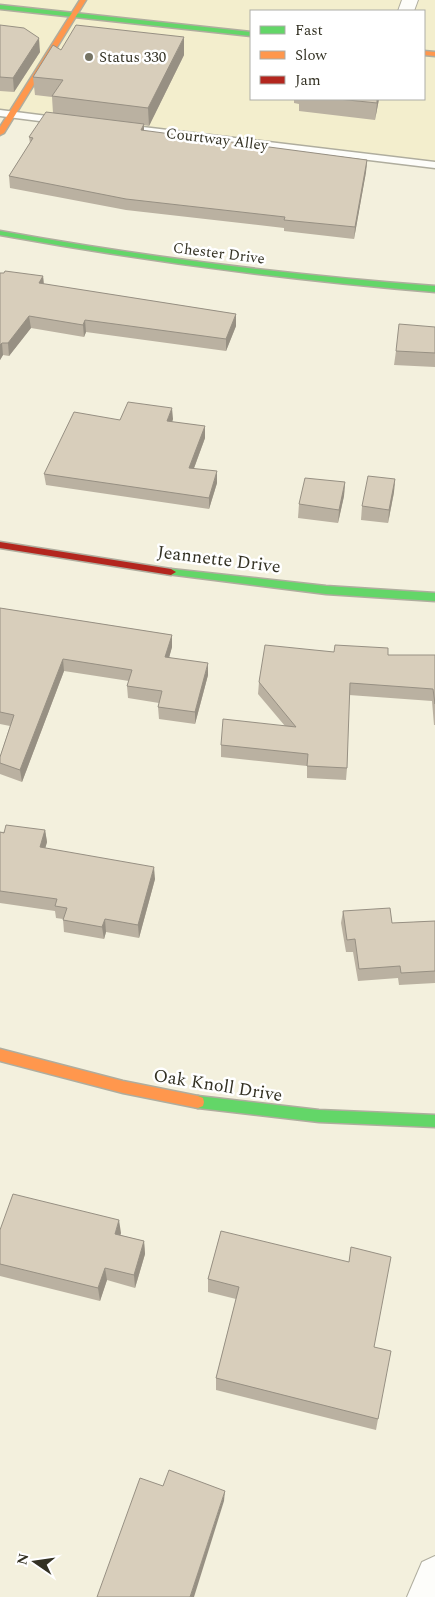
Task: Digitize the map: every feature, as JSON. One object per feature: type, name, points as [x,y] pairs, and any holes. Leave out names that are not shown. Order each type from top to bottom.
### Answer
[{"type":"street","points":[[0,133],[6,114],[83,0]]},
{"type":"street","points":[[0,7],[250,34]]},
{"type":"street","name":"Chester Drive","points":[[0,233],[126,256],[212,268],[311,280],[435,289]]},
{"type":"street","name":"Jeannette Drive","points":[[0,545],[91,561],[246,581],[435,597]]},
{"type":"street","name":"Oak Knoll Drive","points":[[0,1055],[104,1083],[248,1109],[360,1120],[435,1121]]},
{"type":"street","points":[[426,1597],[435,1575]]},
{"type":"lane","points":[[6,114],[69,121]]},
{"type":"lane","name":"Courtway Alley","points":[[117,127],[435,166]]},
{"type":"shaded area","points":[[0,0],[435,0],[435,165],[0,113]]},
{"type":"building","points":[[0,25],[24,28],[39,38],[13,78],[0,77]]},
{"type":"building","points":[[76,25],[184,37],[148,108],[52,96],[63,80],[33,77],[53,45],[61,50]]},
{"type":"building","points":[[348,100],[377,100],[377,103]]},
{"type":"building","points":[[46,112],[144,124],[141,130],[367,160],[355,227],[284,220],[285,217],[126,199],[9,176],[33,138],[29,137]]},
{"type":"building","points":[[5,271],[43,276],[39,283],[236,314],[226,339],[85,320],[83,325],[29,316],[8,343],[0,345],[0,273]]},
{"type":"building","points":[[399,324],[435,327],[435,353],[396,351]]},
{"type":"building","points":[[128,402],[172,408],[167,421],[205,426],[189,468],[217,471],[209,498],[44,474],[74,412],[120,420]]},
{"type":"building","points":[[368,476],[395,479],[389,510],[362,506]]},
{"type":"building","points":[[305,478],[345,482],[339,510],[299,504]]},
{"type":"building","points":[[0,608],[172,635],[165,657],[208,663],[195,712],[158,707],[162,691],[127,686],[132,670],[63,659],[20,770],[0,763],[0,757],[14,715],[0,712]]},
{"type":"building","points":[[265,645],[334,652],[335,645],[388,648],[388,655],[435,655],[435,704],[433,689],[350,683],[347,768],[307,766],[308,754],[221,745],[223,719],[296,727],[259,682]]},
{"type":"building","points":[[6,825],[45,830],[40,847],[154,867],[138,925],[105,919],[102,927],[63,920],[67,908],[55,906],[57,899],[0,891],[0,832],[4,833]]},
{"type":"building","points":[[390,908],[392,923],[435,921],[435,971],[401,973],[400,966],[359,969],[355,939],[347,940],[343,911]]},
{"type":"building","points":[[13,1194],[119,1220],[115,1234],[144,1241],[134,1275],[105,1268],[98,1288],[0,1264],[0,1230]]},
{"type":"building","points":[[221,1231],[349,1262],[351,1247],[391,1257],[374,1347],[391,1351],[378,1419],[216,1378],[239,1287],[208,1279]]},
{"type":"building","points":[[169,1470],[225,1491],[190,1597],[97,1597],[140,1478],[163,1486]]},
{"type":"traffic: fast","points":[[0,7],[250,34]]},
{"type":"traffic: fast","points":[[0,233],[162,260],[326,280],[435,289]]},
{"type":"traffic: fast","points":[[171,572],[326,590],[435,597]]},
{"type":"traffic: fast","points":[[198,1102],[319,1116],[435,1121]]},
{"type":"traffic: slow","points":[[0,133],[83,0]]},
{"type":"traffic: slow","points":[[425,53],[435,54]]},
{"type":"traffic: slow","points":[[0,1055],[123,1087],[198,1102]]},
{"type":"traffic: jam","points":[[0,545],[171,572]]},
{"type":"place","name":"Status 330","points":[[89,57]]}]
